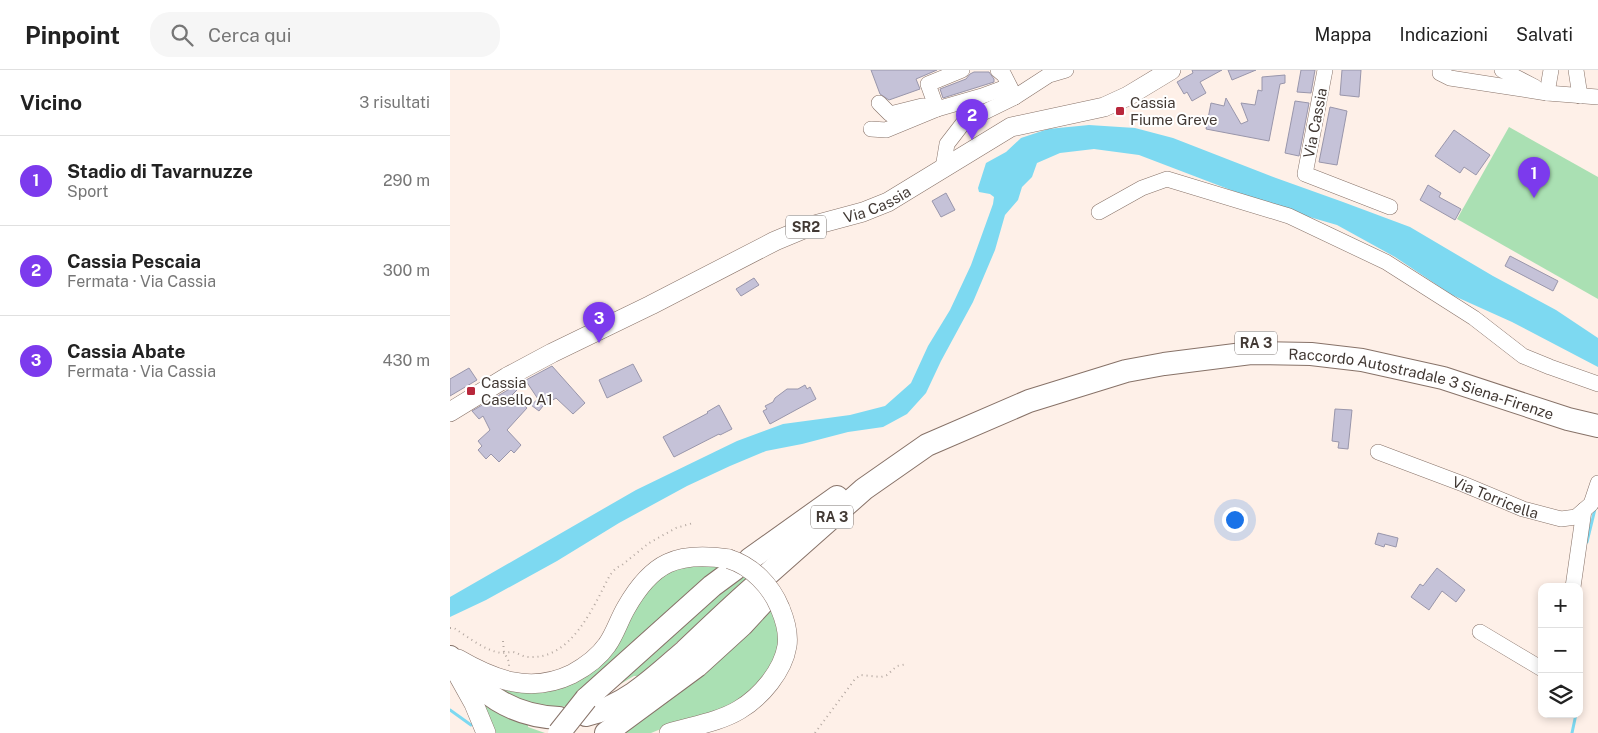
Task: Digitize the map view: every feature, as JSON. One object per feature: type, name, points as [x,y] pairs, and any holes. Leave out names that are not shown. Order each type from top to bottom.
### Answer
[{"type":"highway","name":"Raccordo Autostradale 3 Siena-Firenze","points":[[927,445],[950,426],[978,409],[1044,381],[1082,369],[1160,352],[1224,344],[1270,342],[1322,344],[1387,350],[1446,363],[1571,404],[1598,410]]},
{"type":"highway","name":"Raccordo Autostradale 3 Siena-Firenze","points":[[586,707],[601,711],[631,696],[668,665],[769,591],[864,489],[927,445],[1029,401],[1126,371],[1164,364],[1251,353],[1311,354],[1362,360],[1443,378],[1568,419],[1598,426]]},
{"type":"highway","points":[[450,657],[470,679],[497,701],[527,713],[544,717],[559,725],[586,707],[738,562],[847,490],[899,464]]},
{"type":"highway","points":[[606,733],[697,666],[742,625],[769,591]]},
{"type":"main road","name":"Via Cassia","points":[[450,412],[507,377],[552,353],[651,305],[775,241],[811,226],[876,208],[910,190],[1011,127],[1104,106],[1128,96],[1171,70]]},
{"type":"main road","points":[[450,657],[493,677],[512,683],[532,684],[564,678],[589,664],[606,646],[640,586],[651,574],[679,558],[696,556],[738,562],[760,578],[773,594],[769,591]]},
{"type":"main road","points":[[669,733],[723,717],[739,710],[756,698],[771,681],[782,663],[787,646],[787,626],[769,591]]},
{"type":"main road","points":[[450,657],[474,704],[486,733]]},
{"type":"street","points":[[937,109],[928,84],[962,70]]},
{"type":"street","points":[[998,70],[1004,75],[1012,92]]},
{"type":"street","points":[[943,168],[947,144],[964,122],[1012,92],[1066,70]]},
{"type":"street","name":"Via Cassia","points":[[1325,70],[1305,174],[1390,207]]},
{"type":"street","points":[[1440,70],[1440,73],[1450,78],[1547,93],[1598,97]]},
{"type":"street","points":[[1502,70],[1547,93]]},
{"type":"street","points":[[1547,93],[1551,70]]},
{"type":"street","points":[[1576,70],[1580,96]]},
{"type":"street","points":[[871,129],[886,130],[937,109],[982,96],[1012,92]]},
{"type":"street","points":[[879,104],[890,114],[922,106],[937,109]]},
{"type":"street","points":[[1099,212],[1142,188],[1167,179],[1289,216],[1386,262],[1474,318],[1523,356],[1550,368],[1598,384]]},
{"type":"street","name":"Via Torricella","points":[[1378,452],[1523,509],[1560,518],[1576,518],[1584,510]]},
{"type":"street","points":[[1573,583],[1584,510],[1591,504],[1598,483]]},
{"type":"street","points":[[1480,632],[1538,667]]},
{"type":"path","points":[[450,628],[454,628],[489,649],[512,652],[527,657],[542,656],[555,651],[568,643],[578,630],[616,568],[649,543],[676,528],[693,523]]},
{"type":"path","points":[[503,641],[504,652],[509,662],[508,671]]},
{"type":"path","points":[[814,733],[855,679],[861,676],[881,677],[897,666],[907,664]]},
{"type":"green space","points":[[1509,127],[1598,177],[1598,299],[1457,219]]},
{"type":"green space","points":[[727,564],[570,706],[548,708],[506,696],[482,678],[572,680],[648,587],[676,567]]},
{"type":"green space","points":[[740,571],[749,578],[639,676],[634,676],[600,696]]},
{"type":"green space","points":[[773,609],[780,642],[768,676],[744,699],[651,733],[618,733],[735,645]]},
{"type":"green space","points":[[477,698],[528,723],[528,727],[545,733],[491,733]]},
{"type":"water","points":[[1089,125],[1135,128],[1173,138],[1410,227],[1493,276],[1556,310],[1598,338],[1598,367],[1512,322],[1452,295],[1395,257],[1337,225],[1275,207],[1139,155],[1094,149],[1060,153],[1037,163],[1032,177],[1022,187],[1018,200],[1005,215],[995,250],[973,302],[926,393],[907,414],[883,427],[848,432],[766,451],[730,466],[687,486],[619,523],[557,561],[486,600],[450,617],[450,597],[636,490],[737,441],[783,424],[850,415],[885,406],[911,383],[928,346],[950,310],[971,265],[993,204],[994,197],[990,194],[979,192],[978,188],[986,163],[1006,152],[1021,138],[1048,129]]},
{"type":"building","points":[[871,70],[937,70],[916,79],[920,89],[889,100],[880,94]]},
{"type":"building","points":[[1192,70],[1222,70],[1200,82],[1206,93],[1192,101],[1187,92],[1184,94],[1177,82],[1193,73]]},
{"type":"building","points":[[1228,70],[1256,70],[1232,80]]},
{"type":"building","points":[[1301,70],[1315,70],[1311,93],[1297,92]]},
{"type":"building","points":[[1342,70],[1361,70],[1359,97],[1340,95]]},
{"type":"building","points":[[974,72],[989,72],[994,82],[943,98],[940,89],[966,79]]},
{"type":"building","points":[[1285,75],[1285,83],[1280,84],[1269,141],[1206,129],[1211,103],[1224,106],[1226,98],[1241,124],[1248,121],[1241,103],[1255,105],[1258,90],[1262,91],[1262,77]]},
{"type":"building","points":[[1295,101],[1309,103],[1299,156],[1285,153]]},
{"type":"building","points":[[1330,107],[1347,111],[1337,165],[1319,162]]},
{"type":"building","points":[[1454,130],[1490,155],[1476,175],[1464,167],[1460,173],[1435,156]]},
{"type":"building","points":[[1428,185],[1441,193],[1439,197],[1461,209],[1455,220],[1420,200]]},
{"type":"building","points":[[946,193],[955,210],[941,217],[932,201]]},
{"type":"building","points":[[1510,256],[1558,281],[1553,291],[1505,266]]},
{"type":"building","points":[[754,278],[759,285],[741,296],[736,289]]},
{"type":"building","points":[[633,364],[642,381],[607,398],[599,380]]},
{"type":"building","points":[[552,366],[585,403],[573,414],[556,398],[543,406],[539,411],[531,405],[538,399],[526,381],[512,395],[527,408],[507,430],[521,445],[514,453],[511,450],[499,462],[491,454],[486,459],[478,450],[482,446],[478,441],[490,430],[483,416],[479,419],[472,411]]},
{"type":"building","points":[[469,368],[477,380],[450,396],[450,379]]},
{"type":"building","points":[[805,385],[807,389],[810,387],[816,399],[770,424],[763,411],[767,409],[765,406],[773,402],[775,398],[787,389],[798,389]]},
{"type":"building","points":[[719,405],[732,429],[674,457],[663,437]]},
{"type":"building","points":[[1335,409],[1352,410],[1348,449],[1338,448],[1339,442],[1332,441]]},
{"type":"building","points":[[1378,533],[1398,538],[1396,547],[1385,544],[1384,547],[1375,544]]},
{"type":"building","points":[[1437,568],[1465,590],[1456,602],[1442,591],[1429,610],[1411,597],[1420,584],[1423,586]]},
{"type":"waterway","points":[[1587,542],[1595,509]]},
{"type":"waterway","points":[[450,710],[471,725]]},
{"type":"waterway","points":[[1572,733],[1575,718]]},
{"type":"place","name":"Cassia Fiume Greve","points":[[1120,111]]},
{"type":"place","name":"Cassia Pescaia","points":[[972,140]]},
{"type":"place","name":"Stadio di Tavarnuzze","points":[[1534,198]]},
{"type":"place","name":"Cassia Abate","points":[[599,343]]},
{"type":"place","name":"Cassia Casello A1","points":[[471,391]]}]
